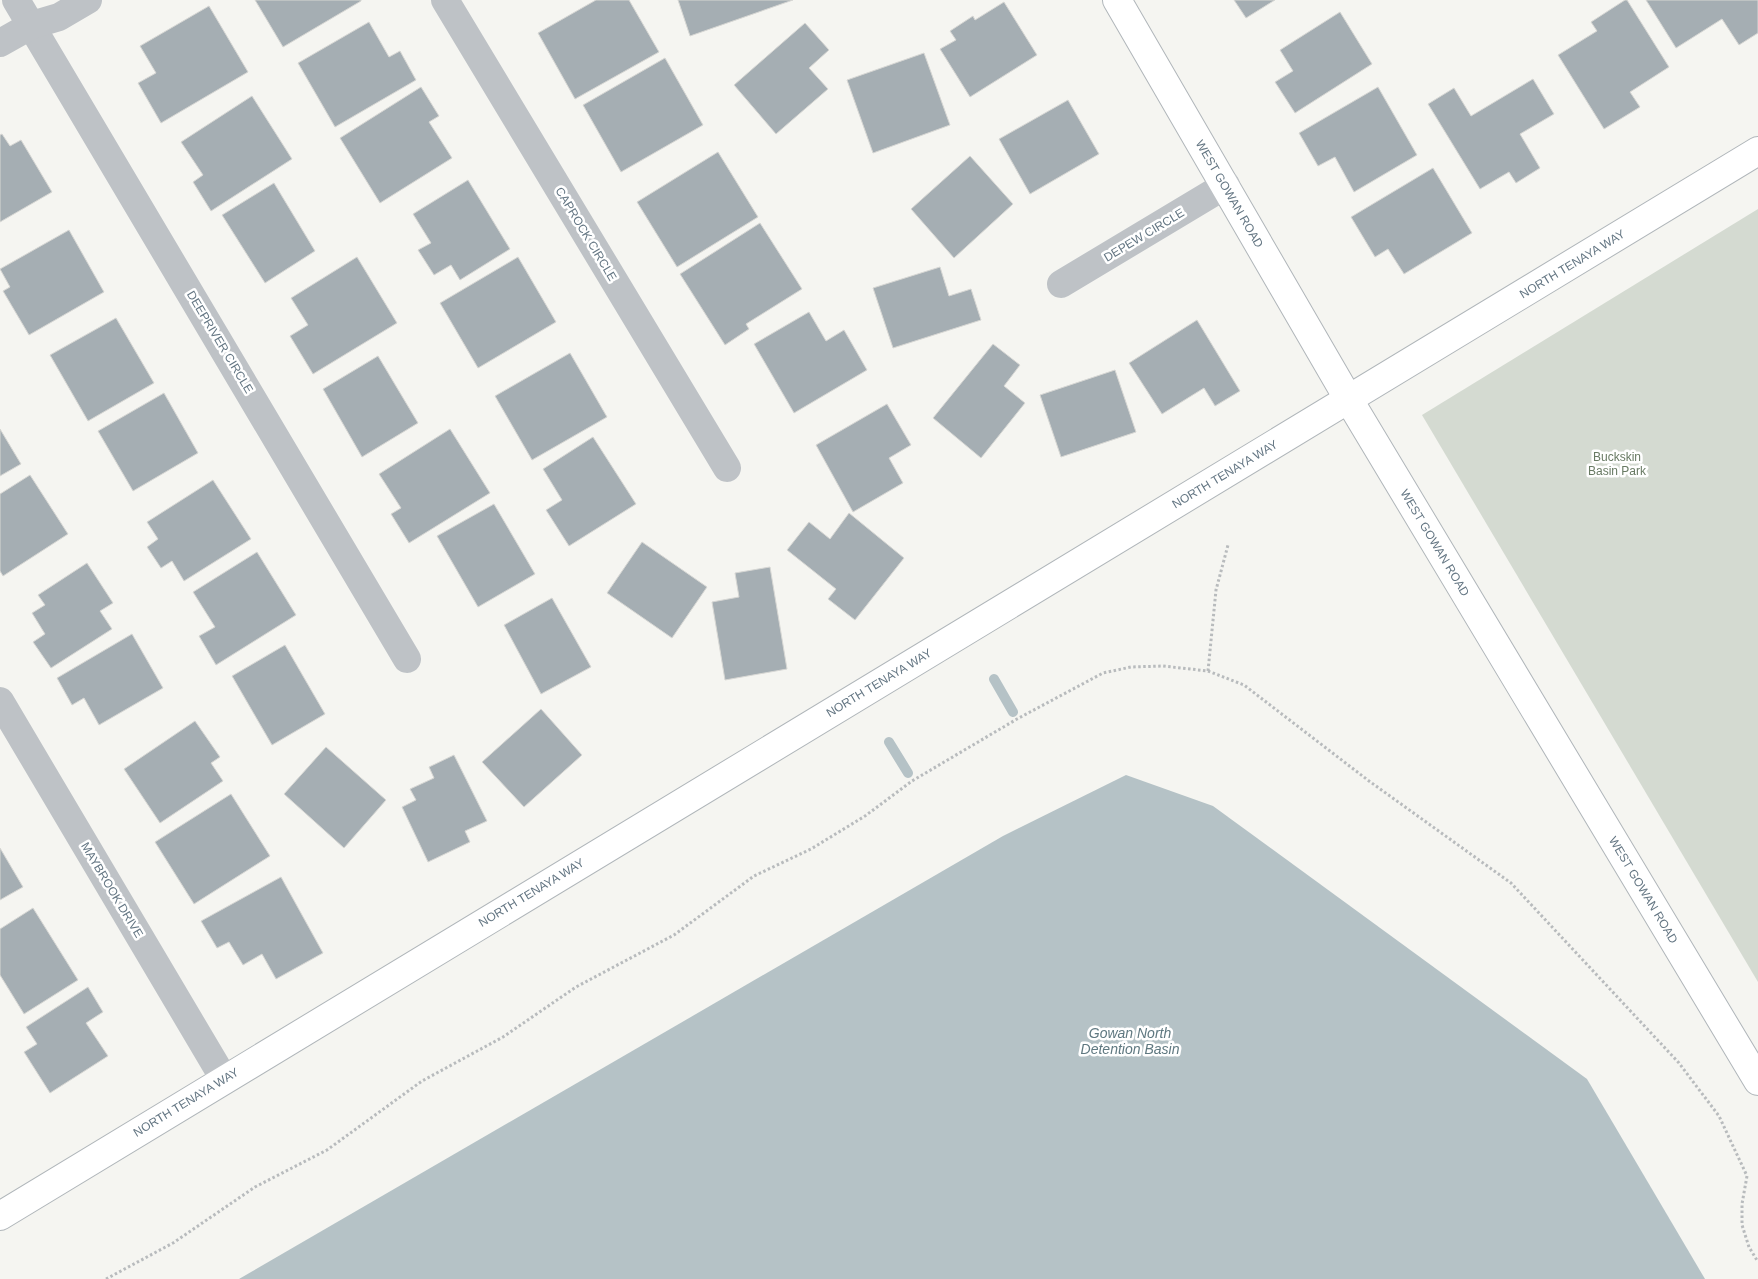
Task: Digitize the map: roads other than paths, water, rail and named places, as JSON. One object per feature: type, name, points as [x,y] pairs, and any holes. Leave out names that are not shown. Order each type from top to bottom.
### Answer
[{"type":"main road","name":"WEST GOWAN ROAD","points":[[1117,0],[1350,400],[1758,1081]]},
{"type":"main road","name":"NORTH TENAYA WAY","points":[[0,1216],[1350,400],[1758,151]]},
{"type":"street","name":"DEEPRIVER CIRCLE","points":[[16,0],[407,659]]},
{"type":"street","points":[[0,43],[32,25],[59,17],[88,0]]},
{"type":"street","name":"CAPROCK CIRCLE","points":[[445,0],[727,468]]},
{"type":"street","name":"DEPEW CIRCLE","points":[[1061,284],[1226,185]]},
{"type":"street","name":"MAYBROOK DRIVE","points":[[0,701],[224,1079]]},
{"type":"water","name":"Gowan North Detention Basin","points":[[1126,775],[1213,806],[1587,1079],[1705,1279],[239,1279],[1003,836]]},
{"type":"waterway","points":[[994,679],[1013,712]]},
{"type":"waterway","points":[[889,742],[908,773]]},
{"type":"park label","name":"Buckskin Basin Park","points":[[1617,464]]}]
